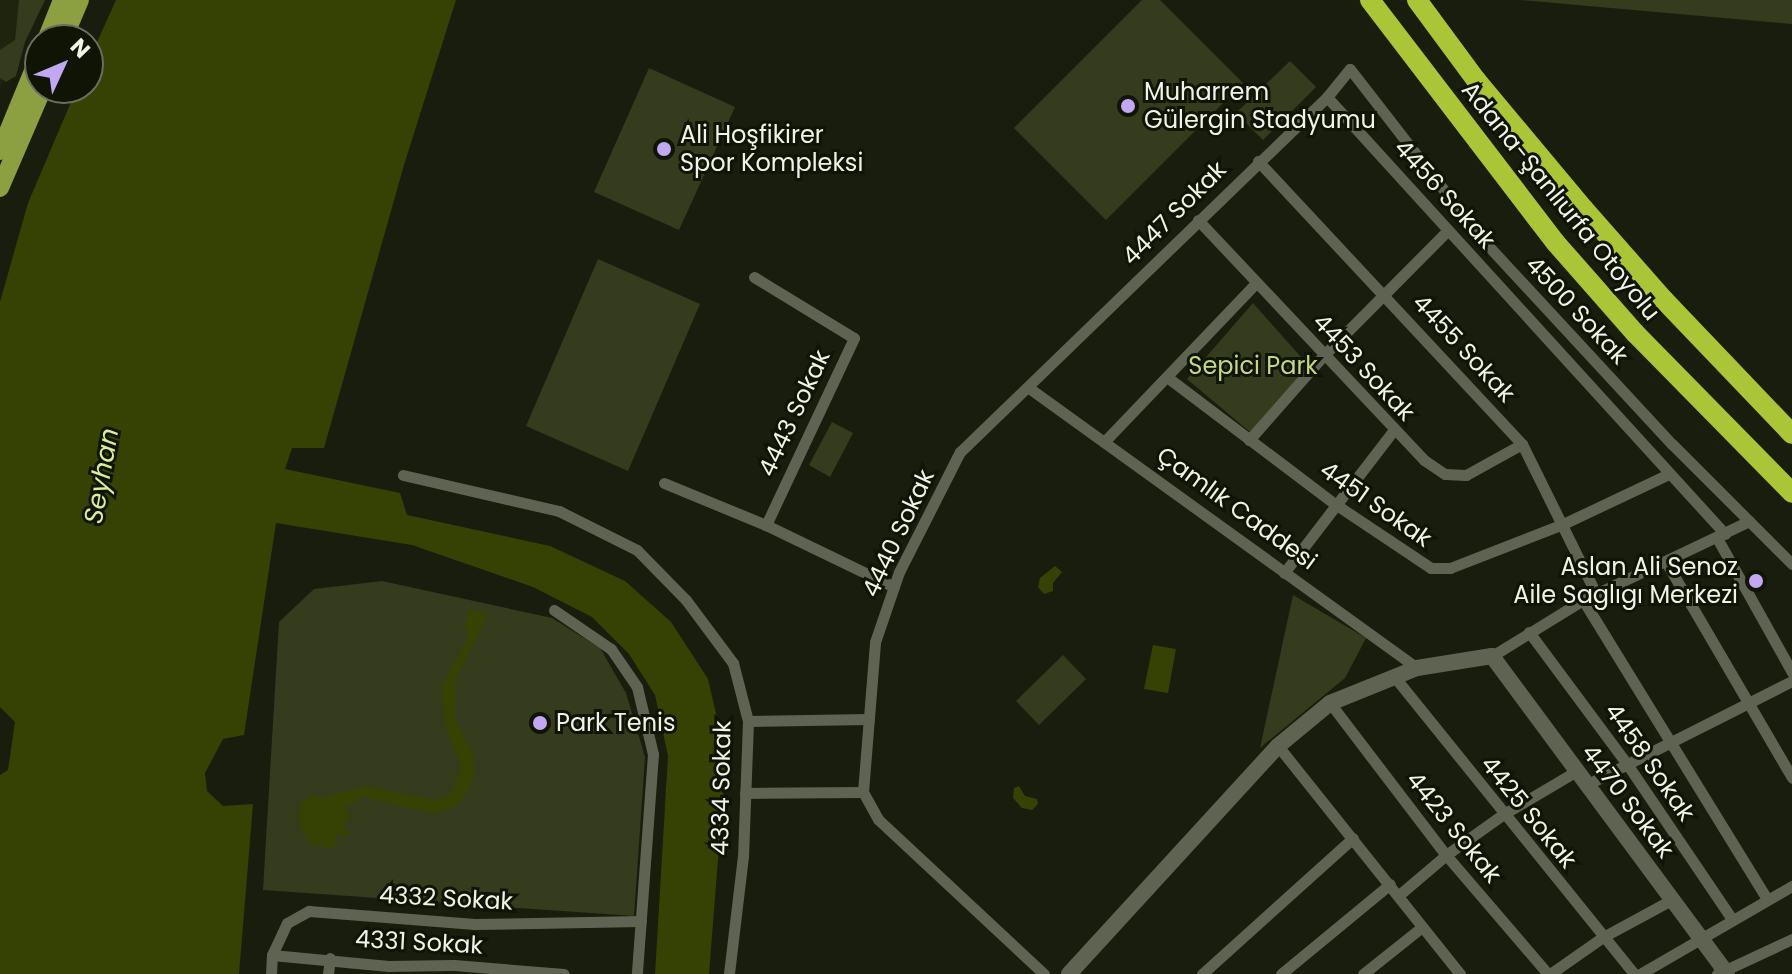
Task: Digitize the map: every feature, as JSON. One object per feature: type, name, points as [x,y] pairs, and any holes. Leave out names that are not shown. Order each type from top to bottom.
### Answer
[{"type":"highway","name":"Adana-Şanlıurfa Otoyolu","points":[[1370,0],[1555,242],[1635,333],[1792,493]]},
{"type":"highway","name":"Adana-Şanlıurfa Otoyolu","points":[[1417,0],[1476,80],[1584,209],[1664,300],[1792,434]]},
{"type":"main road","points":[[52,24],[62,0]]},
{"type":"main road","points":[[70,24],[80,0]]},
{"type":"main road","points":[[0,151],[24,93]]},
{"type":"main road","points":[[0,188],[36,104]]},
{"type":"main road","points":[[1069,974],[1278,746],[1330,703],[1393,675],[1417,668],[1492,656]]},
{"type":"main road","name":"4470 Sokak","points":[[1492,656],[1701,936],[1723,972]]},
{"type":"street","name":"4447 Sokak","points":[[1029,388],[1258,161],[1327,97],[1350,69]]},
{"type":"street","name":"4500 Sokak","points":[[1350,69],[1481,238],[1672,444],[1792,564]]},
{"type":"street","name":"4456 Sokak","points":[[1327,97],[1669,474],[1721,536],[1792,672]]},
{"type":"street","name":"4455 Sokak","points":[[1258,161],[1522,444],[1596,594]]},
{"type":"street","name":"4453 Sokak","points":[[1198,220],[1393,431],[1424,460],[1445,474],[1466,475],[1522,444]]},
{"type":"street","points":[[1249,440],[1323,356],[1448,230]]},
{"type":"street","name":"4443 Sokak","points":[[754,277],[854,338],[766,525]]},
{"type":"street","points":[[1104,442],[1256,283]]},
{"type":"street","name":"4451 Sokak","points":[[1167,377],[1335,504],[1431,568],[1450,568],[1563,524],[1669,474]]},
{"type":"street","name":"Çamlık Caddesi","points":[[1029,388],[1417,668]]},
{"type":"street","name":"4440 Sokak","points":[[863,792],[875,642],[894,587],[960,452],[1029,388]]},
{"type":"street","points":[[1284,573],[1393,431]]},
{"type":"street","name":"4334 Sokak","points":[[403,475],[559,511],[637,550],[686,600],[733,663],[748,721],[743,856],[729,974]]},
{"type":"street","points":[[664,483],[766,525],[894,587]]},
{"type":"street","points":[[1492,656],[1583,600],[1749,521]]},
{"type":"street","points":[[1666,562],[1791,776]]},
{"type":"street","points":[[1583,600],[1618,662],[1672,741],[1767,899]]},
{"type":"street","points":[[554,610],[611,649],[637,687],[653,754],[637,974]]},
{"type":"street","name":"4458 Sokak","points":[[1529,632],[1627,764],[1732,919]]},
{"type":"street","name":"4425 Sokak","points":[[1393,675],[1502,815],[1634,974]]},
{"type":"street","points":[[1399,895],[1446,855],[1502,815],[1581,778],[1627,764],[1792,681]]},
{"type":"street","name":"4423 Sokak","points":[[1330,703],[1446,855],[1549,974]]},
{"type":"street","points":[[748,721],[869,719]]},
{"type":"street","points":[[1278,746],[1460,974]]},
{"type":"street","points":[[745,793],[863,792],[878,819],[1044,974]]},
{"type":"street","points":[[1202,974],[1353,838]]},
{"type":"street","points":[[1281,974],[1390,884]]},
{"type":"street","points":[[1640,974],[1792,886]]},
{"type":"street","points":[[1549,974],[1603,937],[1673,899]]},
{"type":"street","name":"4332 Sokak","points":[[272,955],[287,923],[309,911],[474,924],[641,921]]},
{"type":"street","points":[[1363,974],[1422,927]]},
{"type":"street","points":[[1723,972],[1792,939]]},
{"type":"street","points":[[271,974],[272,955]]},
{"type":"street","name":"4331 Sokak","points":[[272,955],[330,958],[388,970],[454,969],[564,974]]},
{"type":"street","points":[[328,974],[330,958]]},
{"type":"shaded area","points":[[0,0],[44,0],[32,24],[24,24],[24,40],[0,87]]},
{"type":"green space","points":[[19,0],[45,0],[34,24],[24,24],[24,46],[16,76],[6,82],[0,78],[0,50],[15,40]]},
{"type":"green space","name":"Muharrem Gülergin Stadyumu","points":[[1142,0],[1160,0],[1243,83],[1106,220],[1014,128]]},
{"type":"green space","points":[[1520,0],[1792,0],[1792,24]]},
{"type":"green space","points":[[1290,61],[1316,87],[1263,140],[1236,113]]},
{"type":"green space","name":"Ali Hoşfikirer Spor Kompleksi","points":[[649,68],[735,107],[679,230],[594,192]]},
{"type":"green space","points":[[598,259],[700,304],[628,471],[526,426]]},
{"type":"green space","name":"Sepici Park","points":[[1253,303],[1309,366],[1250,432],[1187,379]]},
{"type":"green space","points":[[832,422],[853,433],[830,477],[809,465]]},
{"type":"green space","points":[[382,581],[552,618],[600,648],[626,693],[645,757],[634,916],[263,890],[279,622],[314,589]]},
{"type":"green space","points":[[1293,595],[1366,638],[1345,678],[1260,748]]},
{"type":"green space","points":[[1063,655],[1086,679],[1039,725],[1016,701]]},
{"type":"water","name":"Seyhan","points":[[116,0],[456,0],[404,165],[324,448],[292,448],[285,469],[400,493],[407,515],[550,546],[625,581],[671,622],[708,679],[726,757],[709,974],[655,974],[668,756],[655,695],[629,654],[592,617],[533,587],[412,545],[276,523],[244,735],[223,739],[205,773],[207,791],[223,806],[253,804],[239,974],[0,974],[0,775],[8,770],[15,722],[0,707],[0,302],[28,203],[70,104],[104,104],[104,27]]},
{"type":"water","points":[[1055,566],[1062,572],[1053,583],[1053,591],[1044,594],[1038,587],[1040,578]]},
{"type":"water","points":[[468,610],[486,611],[486,619],[455,681],[455,717],[474,757],[474,777],[466,795],[453,808],[433,813],[362,797],[345,808],[350,817],[343,826],[350,833],[345,838],[340,834],[334,837],[338,844],[332,848],[324,849],[319,841],[318,849],[310,844],[299,825],[300,803],[313,795],[325,797],[365,786],[436,800],[449,795],[459,776],[460,761],[445,727],[441,686],[468,637],[465,627]]},
{"type":"water","points":[[1153,645],[1176,649],[1168,693],[1144,689]]},
{"type":"water","points":[[1019,786],[1025,796],[1037,799],[1038,804],[1032,810],[1022,808],[1013,798],[1014,788]]},
{"type":"place","name":"Muharrem Gülergin Stadyumu","points":[[1128,106]]},
{"type":"place","name":"Ali Hoşfikirer Spor Kompleksi","points":[[664,149]]},
{"type":"place","name":"Aslan Ali Senoz Aile Saglıgı Merkezi","points":[[1756,581]]},
{"type":"place","name":"Park Tenis","points":[[540,723]]}]
